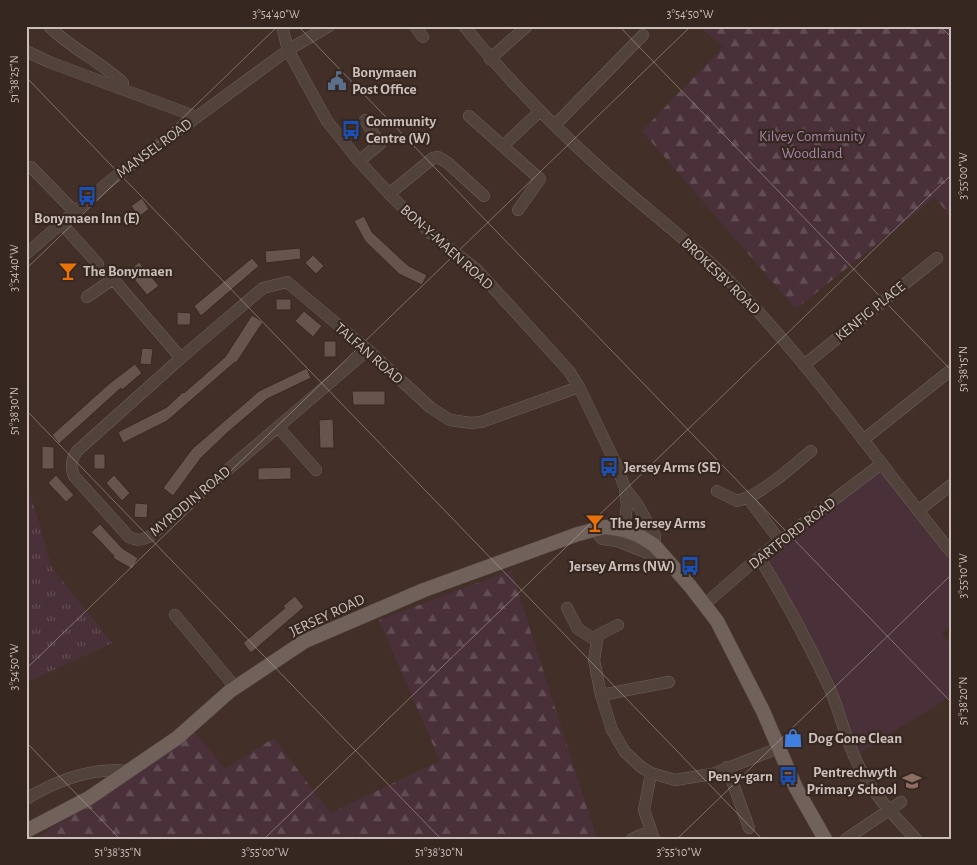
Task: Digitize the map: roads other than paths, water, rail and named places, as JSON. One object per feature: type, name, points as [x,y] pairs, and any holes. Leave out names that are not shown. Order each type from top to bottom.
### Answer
[{"type":"main road","name":"JERSEY ROAD","points":[[26,831],[89,798],[177,738],[235,688],[305,641],[424,590],[593,529],[624,530]]},
{"type":"main road","points":[[624,530],[638,535],[658,548],[717,621],[763,711],[796,788],[825,839]]},
{"type":"street","points":[[49,26],[67,43],[123,82],[122,89]]},
{"type":"street","name":"BON-Y-MAEN ROAD","points":[[282,26],[288,50],[328,121],[359,161],[389,194],[429,232],[477,270],[557,357],[578,387],[616,464],[625,488],[628,505],[624,530]]},
{"type":"street","name":"MANSEL ROAD","points":[[27,251],[111,180],[288,50],[328,26]]},
{"type":"street","points":[[416,26],[423,37]]},
{"type":"street","name":"BROKESBY ROAD","points":[[464,26],[490,59],[540,111],[600,168],[676,232],[743,295],[804,365],[951,552]]},
{"type":"street","points":[[490,59],[526,26]]},
{"type":"street","points":[[555,125],[643,35]]},
{"type":"street","points":[[26,51],[49,62],[197,117]]},
{"type":"street","points":[[503,146],[540,111]]},
{"type":"street","points":[[469,116],[540,179],[518,210]]},
{"type":"street","points":[[359,161],[380,144],[365,120]]},
{"type":"street","points":[[389,194],[433,158],[438,158],[448,163],[484,196]]},
{"type":"street","points":[[31,168],[75,212]]},
{"type":"street","points":[[61,223],[98,264]]},
{"type":"street","name":"KENFIG PLACE","points":[[804,365],[936,258]]},
{"type":"street","points":[[87,297],[113,279],[180,358]]},
{"type":"street","name":"TALFAN ROAD","points":[[180,358],[262,288],[286,282],[368,350],[431,408],[450,420],[481,422],[578,387]]},
{"type":"street","name":"MYRDDIN ROAD","points":[[180,358],[77,451],[73,457],[72,470],[74,476],[129,538],[135,540],[141,540],[149,536],[368,350]]},
{"type":"street","points":[[863,440],[951,370]]},
{"type":"street","points":[[278,427],[316,470]]},
{"type":"street","points":[[717,491],[736,501],[748,498],[781,476],[811,451]]},
{"type":"street","name":"DARTFORD ROAD","points":[[705,604],[759,557],[881,464]]},
{"type":"street","points":[[918,511],[951,485]]},
{"type":"street","points":[[593,529],[602,539],[617,541],[652,555],[658,548],[653,532],[637,504],[625,488]]},
{"type":"street","points":[[748,498],[780,541]]},
{"type":"street","points":[[759,557],[771,576],[830,690],[856,760],[868,782],[888,811],[916,839]]},
{"type":"street","points":[[567,608],[578,628],[597,641]]},
{"type":"street","points":[[175,615],[235,688]]},
{"type":"street","points":[[618,625],[598,635],[594,660],[601,696],[612,730],[625,752],[641,767],[652,773],[675,780],[712,774],[779,748]]},
{"type":"street","points":[[601,696],[669,682]]},
{"type":"street","points":[[728,767],[749,828]]},
{"type":"street","points":[[26,799],[43,788],[92,772],[111,769],[128,771]]},
{"type":"street","points":[[632,839],[652,835],[644,810],[652,773]]},
{"type":"street","points":[[846,839],[901,802]]},
{"type":"place","name":"Bonymaen Post Office","points":[[337,81]]},
{"type":"place","name":"Community Centre (W)","points":[[351,130]]},
{"type":"place","name":"Bonymaen Inn (E)","points":[[87,196]]},
{"type":"place","name":"The Bonymaen","points":[[68,271]]},
{"type":"place","name":"Jersey Arms (SE)","points":[[609,467]]},
{"type":"place","name":"The Jersey Arms","points":[[595,523]]},
{"type":"place","name":"Jersey Arms (NW)","points":[[690,566]]},
{"type":"place","name":"Dog Gone Clean","points":[[793,738]]},
{"type":"place","name":"Pen-y-garn","points":[[788,776]]},
{"type":"place","name":"Pentrechwyth Primary School","points":[[912,781]]},
{"type":"park label","name":"Kilvey Community Woodland","points":[[812,144]]}]
